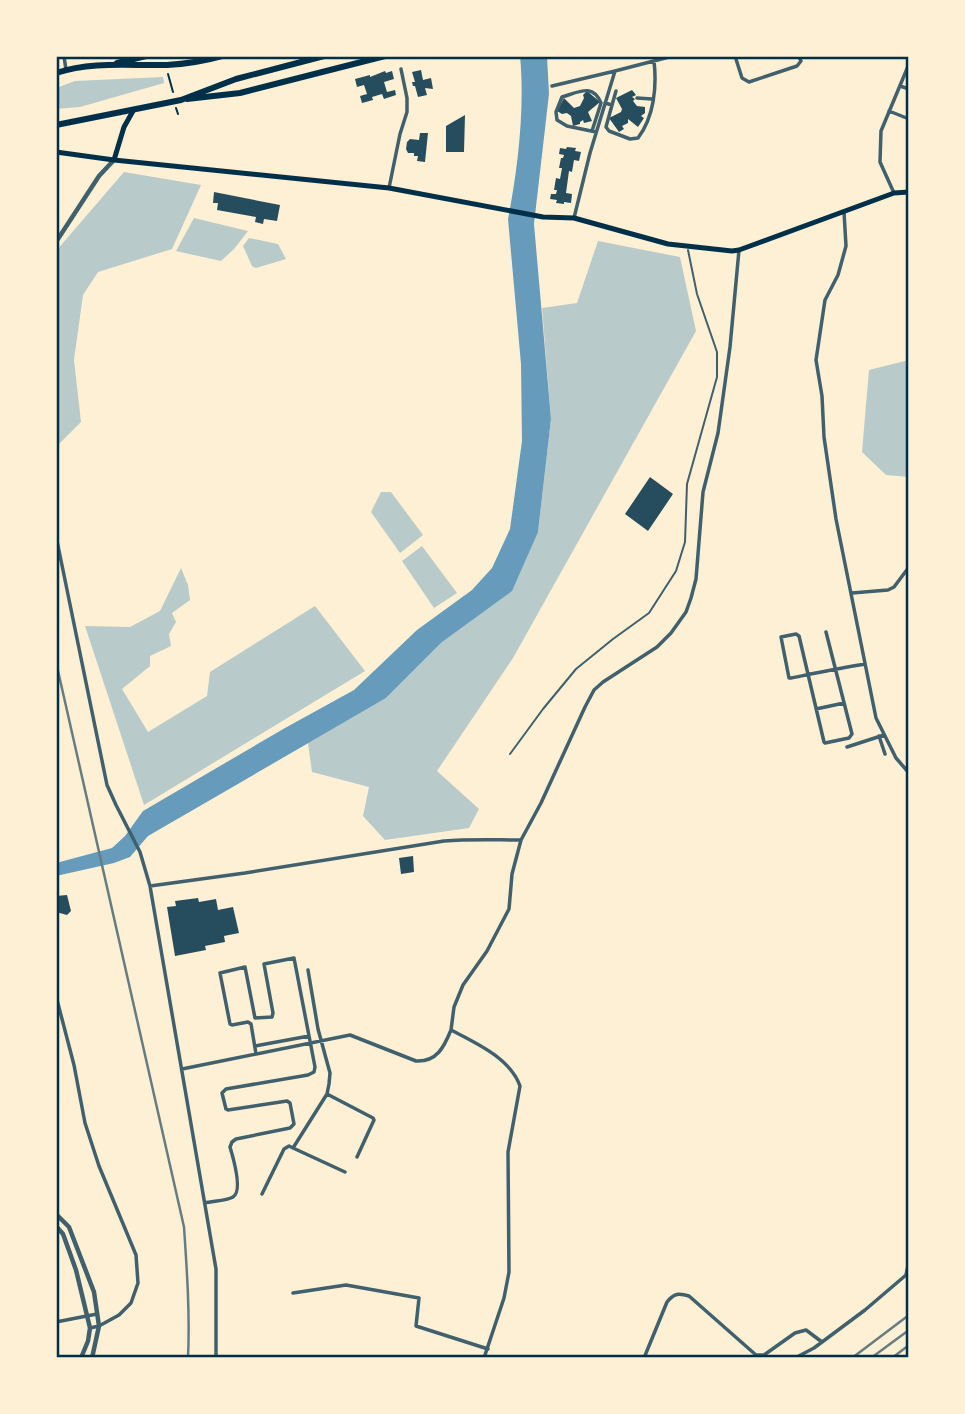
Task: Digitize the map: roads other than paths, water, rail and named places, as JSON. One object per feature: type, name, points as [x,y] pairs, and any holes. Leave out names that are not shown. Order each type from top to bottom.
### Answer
[{"type":"main road","points":[[56,73],[146,56]]},
{"type":"main road","points":[[112,64],[170,65],[222,56]]},
{"type":"main road","points":[[178,101],[236,79],[324,56]]},
{"type":"main road","points":[[56,125],[178,101],[240,93],[385,56]]},
{"type":"main road","points":[[114,160],[124,127],[133,111]]},
{"type":"main road","points":[[56,152],[389,188],[543,217],[574,218],[661,243],[732,251],[894,193],[909,192]]},
{"type":"street","points":[[64,56],[66,70]]},
{"type":"street","points":[[552,86],[673,56]]},
{"type":"street","points":[[736,56],[742,78],[749,82],[797,66],[801,61],[800,56]]},
{"type":"street","points":[[616,91],[607,129],[619,136],[635,139],[640,136],[649,120],[656,77],[654,61]]},
{"type":"street","points":[[894,193],[880,162],[881,131],[909,64]]},
{"type":"street","points":[[389,188],[407,111],[401,69]]},
{"type":"street","points":[[594,131],[615,71]]},
{"type":"street","points":[[573,81],[575,93]]},
{"type":"street","points":[[900,86],[909,89]]},
{"type":"street","points":[[574,218],[601,101],[589,90],[562,97],[556,112],[557,120],[567,126],[594,131]]},
{"type":"street","points":[[637,98],[652,99]]},
{"type":"street","points":[[605,103],[612,105]]},
{"type":"street","points":[[890,111],[909,119]]},
{"type":"street","points":[[56,242],[99,176],[114,160]]},
{"type":"street","points":[[844,212],[846,246],[838,275],[825,300],[816,360],[829,479],[876,718],[886,754]]},
{"type":"street","points":[[181,1069],[350,1035],[416,1061],[422,1062],[437,1055],[451,1030],[454,1007],[463,985],[487,951],[509,908],[512,874],[521,840],[594,690],[657,647],[686,612],[696,579],[703,492],[718,433],[739,250]]},
{"type":"street","points":[[56,536],[107,785],[141,852],[150,886],[216,1269],[216,1358]]},
{"type":"street","points":[[852,593],[888,590],[894,587],[909,567]]},
{"type":"street","points":[[826,632],[836,669],[852,734],[849,738],[828,743],[824,741],[816,709],[808,675],[799,635],[781,637],[788,677],[791,678],[808,675],[836,669],[865,664]]},
{"type":"street","points":[[816,709],[844,703]]},
{"type":"street","points":[[847,747],[882,736]]},
{"type":"street","points":[[882,736],[909,773]]},
{"type":"street","points":[[150,886],[444,841],[472,838],[486,841],[521,840]]},
{"type":"street","points":[[205,1203],[233,1197],[237,1192],[238,1184],[230,1147],[232,1142],[290,1128],[294,1124],[287,1101],[228,1110],[223,1091],[314,1072],[295,958],[264,964],[272,1017],[255,1018],[246,968],[221,972],[219,975],[230,1024],[251,1024],[257,1054]]},
{"type":"street","points":[[293,1148],[327,1094],[330,1073],[321,1041],[308,970]]},
{"type":"street","points":[[56,996],[74,1065],[85,1123],[99,1166],[136,1255],[138,1283],[131,1303],[119,1315],[90,1328]]},
{"type":"street","points":[[451,1030],[498,1058],[516,1076],[520,1086],[508,1152],[509,1272],[504,1297],[484,1358]]},
{"type":"street","points":[[255,1046],[309,1036]]},
{"type":"street","points":[[327,1094],[374,1120],[357,1157]]},
{"type":"street","points":[[262,1194],[284,1149],[289,1146],[345,1172]]},
{"type":"street","points":[[56,1214],[69,1227],[90,1281],[99,1326],[92,1358]]},
{"type":"street","points":[[56,1226],[63,1234],[76,1270],[88,1316],[88,1341],[81,1358]]},
{"type":"street","points":[[795,1358],[865,1310],[906,1275],[909,1261]]},
{"type":"street","points":[[293,1293],[346,1284],[419,1298],[416,1326],[488,1349]]},
{"type":"street","points":[[643,1358],[667,1302],[672,1295],[680,1293],[690,1296],[757,1355],[764,1355],[795,1333],[806,1331],[822,1342]]},
{"type":"street","points":[[56,1322],[97,1314]]},
{"type":"lane","points":[[510,754],[576,669],[649,613],[676,571],[685,542],[687,484],[717,377],[717,352],[697,294],[687,245]]},
{"type":"water","points":[[520,56],[547,56],[549,94],[534,224],[551,419],[538,532],[512,591],[442,642],[386,698],[148,836],[130,857],[56,876],[56,863],[112,848],[125,836],[143,811],[354,690],[417,630],[472,590],[492,568],[510,529],[522,441],[521,364],[508,219],[520,138]]},
{"type":"railway","points":[[56,662],[184,1227],[188,1358]]},
{"type":"railway","points":[[852,1358],[909,1315]]},
{"type":"railway","points":[[871,1358],[909,1330]]},
{"type":"railway","points":[[892,1358],[909,1345]]}]
